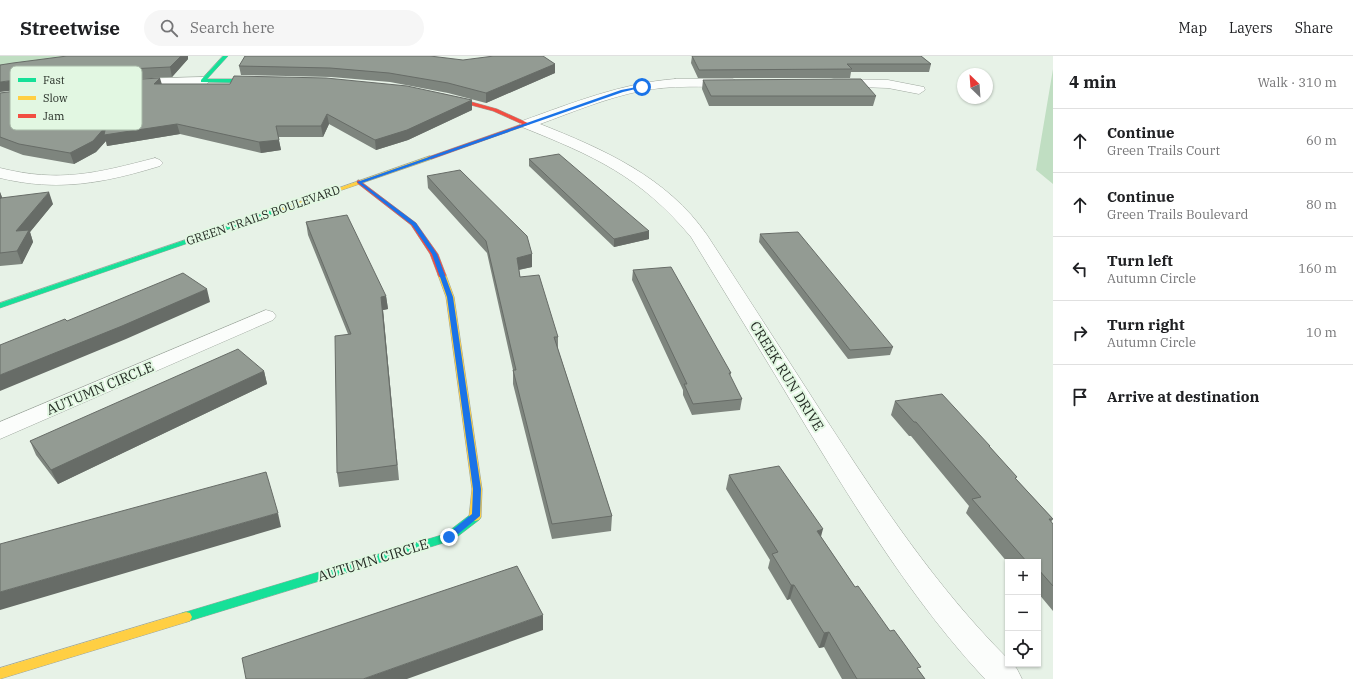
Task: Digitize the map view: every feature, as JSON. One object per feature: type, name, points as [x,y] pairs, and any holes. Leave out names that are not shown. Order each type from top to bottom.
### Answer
[{"type":"street","points":[[203,81],[226,56]]},
{"type":"street","points":[[142,83],[271,81]]},
{"type":"street","points":[[432,94],[495,110],[527,124],[622,91],[642,87],[679,83],[742,83]]},
{"type":"street","points":[[820,83],[888,84],[919,90]]},
{"type":"street","name":"GREEN TRAILS BOULEVARD","points":[[0,306],[527,124]]},
{"type":"street","name":"CREEK RUN DRIVE","points":[[527,124],[609,159],[640,177],[665,196],[682,215],[698,235],[861,493],[916,574],[947,614],[1006,679]]},
{"type":"street","points":[[0,173],[40,180],[84,181],[110,177],[156,163]]},
{"type":"street","name":"AUTUMN CIRCLE","points":[[0,674],[449,537],[476,516],[477,489],[450,297],[434,254],[414,224],[359,182]]},
{"type":"street","name":"AUTUMN CIRCLE","points":[[0,431],[266,316]]},
{"type":"green space","points":[[0,56],[136,56],[31,66],[10,66],[10,68],[0,69]]},
{"type":"green space","points":[[1053,69],[1053,184],[1036,170]]},
{"type":"building","points":[[67,56],[181,56],[170,67],[142,68],[142,66],[10,66],[10,81],[0,82],[0,65]]},
{"type":"building","points":[[245,56],[430,56],[463,60],[494,56],[543,56],[555,64],[486,93],[448,83],[389,73],[330,68],[239,66]]},
{"type":"building","points":[[692,56],[921,56],[931,64],[847,64],[852,69],[699,70]]},
{"type":"building","points":[[234,76],[326,78],[407,86],[472,100],[407,130],[375,140],[327,114],[321,126],[276,126],[279,140],[259,142],[177,124],[142,129],[142,79],[160,78],[154,84],[230,84]]},
{"type":"building","points":[[861,79],[876,96],[711,96],[703,80]]},
{"type":"building","points":[[10,92],[10,130],[103,130],[93,141],[70,153],[19,144],[0,137],[0,93]]},
{"type":"building","points":[[105,130],[137,130],[104,135]]},
{"type":"building","points":[[559,154],[649,231],[614,239],[529,159]]},
{"type":"building","points":[[460,170],[527,236],[532,254],[517,258],[520,277],[539,275],[558,337],[554,337],[612,516],[552,524],[513,370],[516,370],[486,241],[427,176]]},
{"type":"building","points":[[49,192],[16,231],[29,230],[17,251],[0,253],[0,199]]},
{"type":"building","points":[[347,215],[386,296],[381,297],[397,465],[337,473],[335,336],[351,334],[306,222]]},
{"type":"building","points":[[798,232],[893,347],[850,350],[760,234]]},
{"type":"building","points":[[671,267],[731,373],[729,373],[742,399],[693,404],[684,384],[687,384],[633,270]]},
{"type":"building","points":[[183,273],[207,289],[122,326],[0,375],[0,345],[65,319],[67,321]]},
{"type":"building","points":[[238,349],[264,371],[51,470],[30,441]]},
{"type":"building","points":[[942,394],[990,446],[1017,477],[1015,478],[1053,519],[1049,519],[1053,524],[1053,586],[1041,572],[1041,559],[1024,559],[972,499],[981,497],[916,422],[914,422],[895,401]]},
{"type":"building","points":[[779,466],[823,529],[817,531],[855,587],[858,586],[890,631],[894,630],[921,667],[917,668],[925,679],[857,679],[829,632],[824,633],[794,585],[791,585],[772,554],[778,552],[729,475]]},
{"type":"building","points":[[266,472],[278,513],[0,592],[0,544]]},
{"type":"building","points":[[517,566],[543,615],[363,679],[246,679],[242,658]]},
{"type":"traffic: fast","points":[[203,81],[226,56]]},
{"type":"traffic: fast","points":[[203,81],[262,81]]},
{"type":"traffic: fast","points":[[0,306],[279,210]]},
{"type":"traffic: fast","points":[[186,617],[449,537],[475,517]]},
{"type":"traffic: slow","points":[[279,210],[430,158]]},
{"type":"traffic: slow","points":[[442,275],[450,297],[477,489],[475,517]]},
{"type":"traffic: slow","points":[[0,674],[186,617]]},
{"type":"traffic: jam","points":[[443,96],[495,110],[527,124]]},
{"type":"traffic: jam","points":[[430,158],[527,124]]},
{"type":"traffic: jam","points":[[359,182],[414,224],[434,254],[442,275]]},
{"type":"route","points":[[449,537],[476,516],[477,489],[450,297],[434,254],[414,224],[359,182],[622,91],[642,87]]}]
